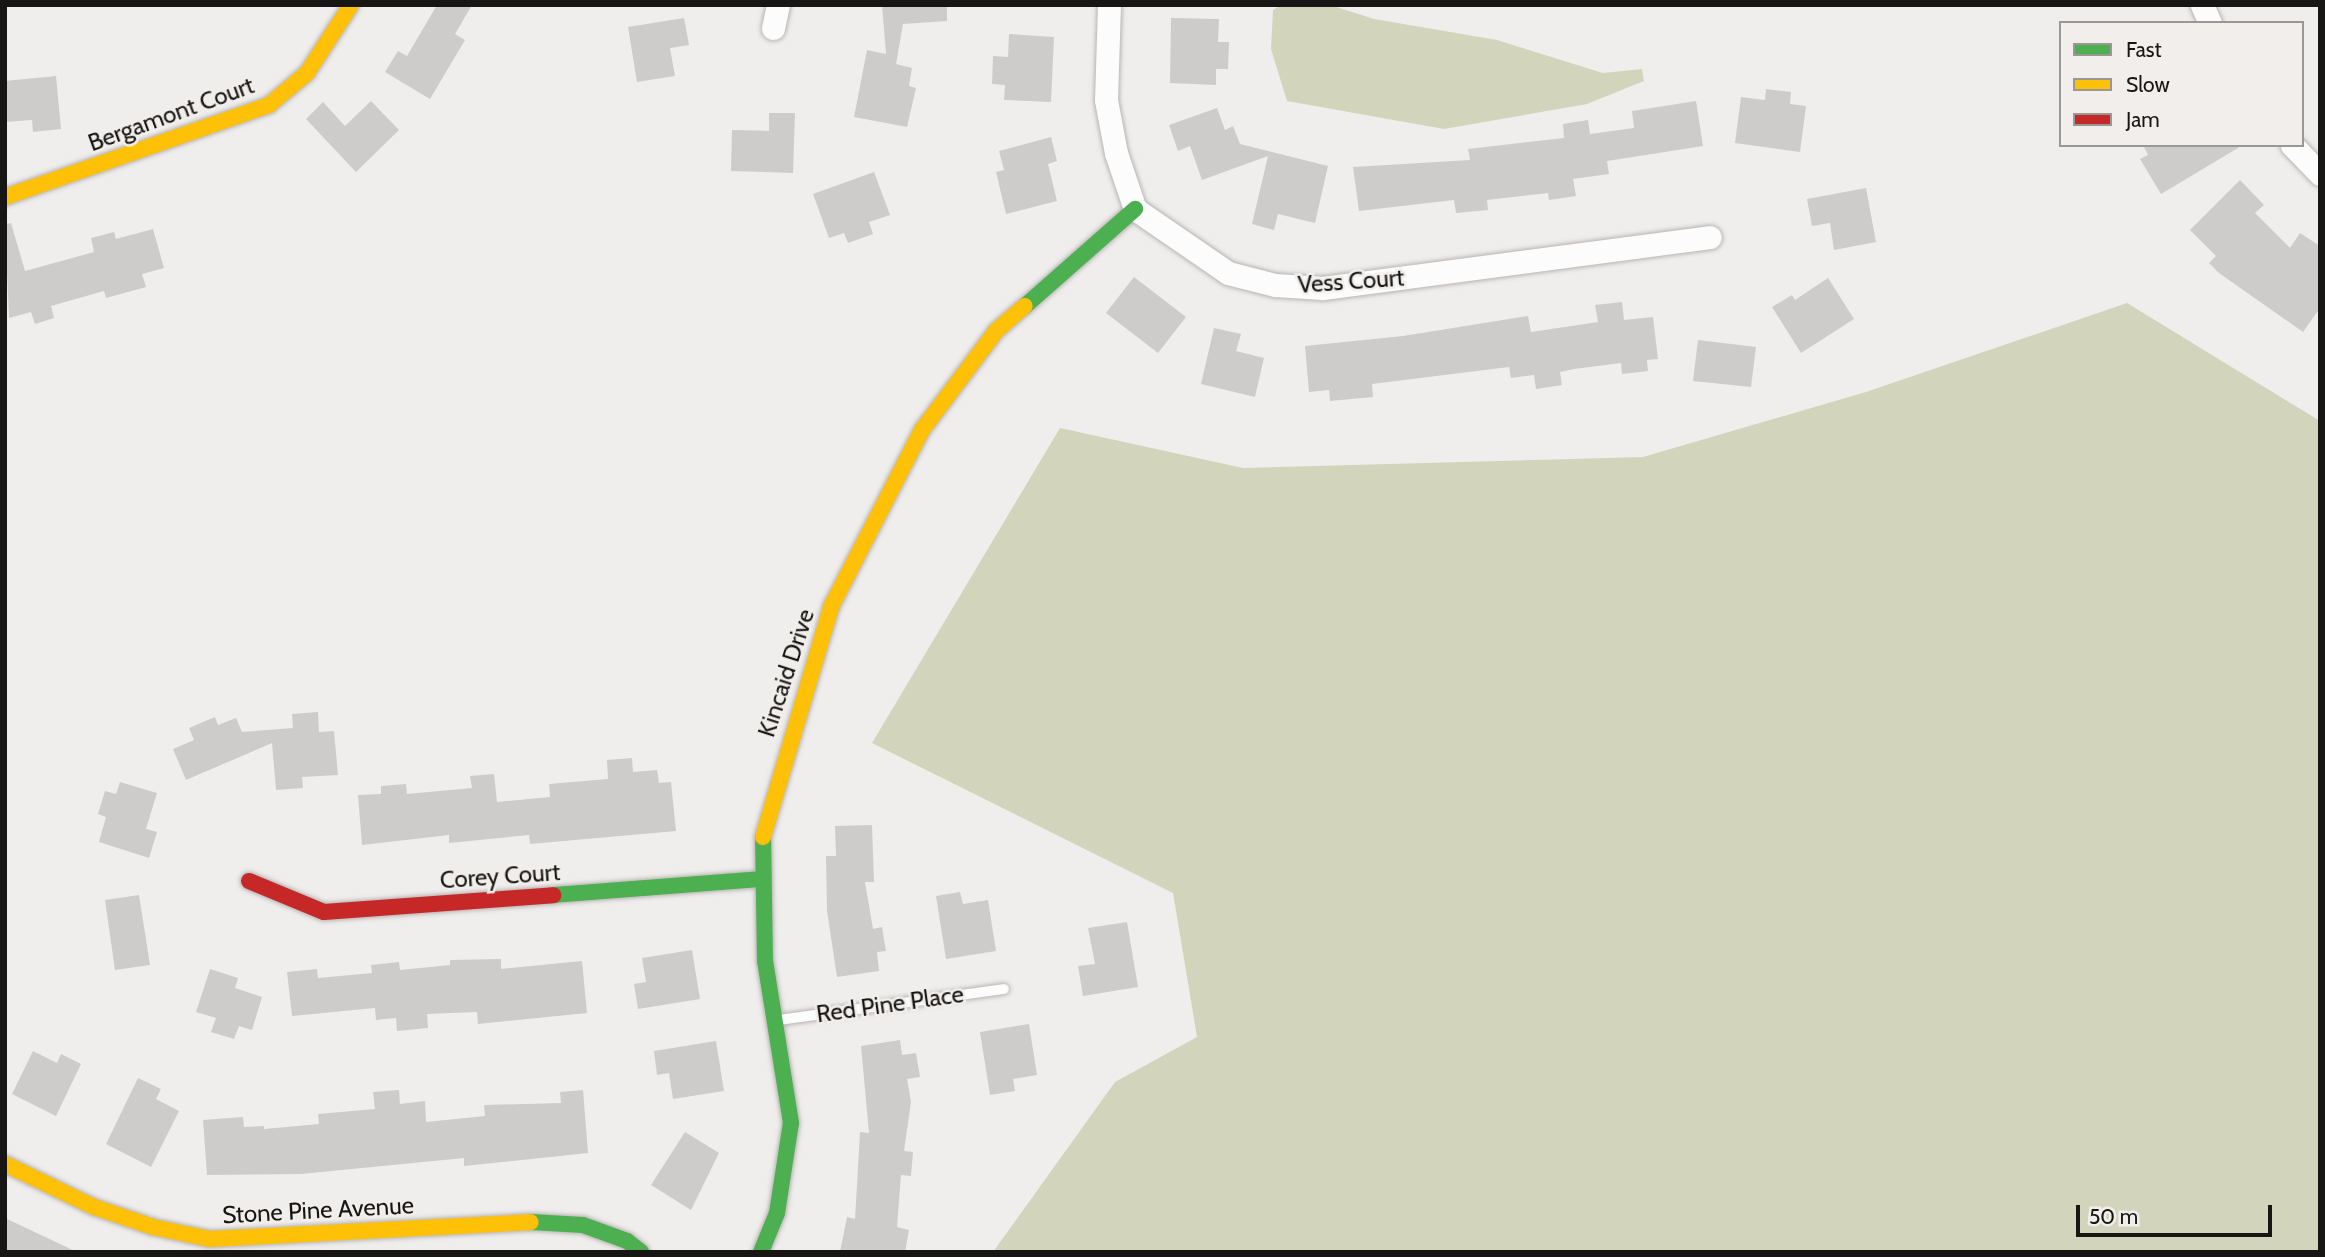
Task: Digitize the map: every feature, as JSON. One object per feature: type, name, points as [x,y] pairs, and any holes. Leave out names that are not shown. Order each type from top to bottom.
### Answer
[{"type":"street","name":"Bergamont Court","points":[[5,197],[269,105],[307,73],[351,5]]},
{"type":"street","points":[[773,28],[778,5]]},
{"type":"street","points":[[1109,5],[1107,100],[1116,153],[1135,209]]},
{"type":"street","points":[[2202,5],[2209,21]]},
{"type":"street","points":[[2294,147],[2320,174]]},
{"type":"street","name":"Vess Court","points":[[1135,209],[1228,273],[1275,285],[1311,287],[1710,237]]},
{"type":"street","name":"Kincaid Drive","points":[[761,1252],[777,1213],[791,1124],[765,961],[761,879],[763,828],[831,607],[922,430],[996,331],[1135,209]]},
{"type":"street","name":"Corey Court","points":[[249,881],[324,912],[761,879]]},
{"type":"street","name":"Stone Pine Avenue","points":[[5,1164],[94,1207],[153,1227],[210,1238],[526,1222],[583,1225],[627,1241],[641,1252]]},
{"type":"lane","name":"Red Pine Place","points":[[775,1020],[1004,989]]},
{"type":"green space","points":[[1281,5],[1330,5],[1374,19],[1497,40],[1603,73],[1642,69],[1644,81],[1587,104],[1444,129],[1287,101],[1271,49],[1273,10]]},
{"type":"green space","points":[[2127,303],[2320,421],[2320,1252],[993,1252],[1115,1082],[1197,1037],[1173,893],[872,743],[1060,428],[1243,468],[1643,457],[1866,392]]},
{"type":"building","points":[[437,5],[472,5],[455,34],[465,40],[430,99],[385,72],[398,51],[407,56]]},
{"type":"building","points":[[882,5],[947,5],[947,21],[903,24],[896,64],[912,68],[909,86],[916,88],[907,127],[854,117],[867,50],[886,54]]},
{"type":"building","points":[[684,18],[689,45],[670,48],[675,76],[637,82],[628,27]]},
{"type":"building","points":[[1171,18],[1219,19],[1218,42],[1229,42],[1228,69],[1216,69],[1216,85],[1170,83]]},
{"type":"building","points":[[1009,34],[1054,37],[1051,102],[1004,100],[1005,85],[992,84],[993,56],[1008,57]]},
{"type":"building","points":[[56,76],[61,129],[33,132],[32,120],[5,122],[5,81]]},
{"type":"building","points":[[1766,89],[1791,92],[1790,104],[1806,106],[1800,152],[1735,143],[1741,97],[1765,100]]},
{"type":"building","points":[[371,101],[399,130],[356,172],[306,119],[323,102],[345,126]]},
{"type":"building","points":[[1696,101],[1703,146],[1607,161],[1609,174],[1573,179],[1576,196],[1549,200],[1548,193],[1487,200],[1488,210],[1456,213],[1454,200],[1359,211],[1353,167],[1470,160],[1468,149],[1564,138],[1563,124],[1588,120],[1590,134],[1634,128],[1632,111]]},
{"type":"building","points":[[1217,108],[1225,130],[1233,126],[1240,144],[1328,166],[1315,223],[1278,214],[1274,230],[1252,224],[1268,156],[1202,180],[1190,146],[1178,151],[1169,125]]},
{"type":"building","points":[[769,113],[795,113],[793,173],[731,171],[732,130],[769,131]]},
{"type":"building","points":[[1051,137],[1057,161],[1048,164],[1057,201],[1006,214],[996,172],[1004,170],[999,151]]},
{"type":"building","points":[[2144,147],[2240,147],[2161,194],[2140,159],[2148,155]]},
{"type":"building","points":[[874,172],[890,215],[869,222],[873,234],[848,243],[844,233],[829,238],[813,194]]},
{"type":"building","points":[[2240,180],[2264,205],[2255,213],[2290,248],[2300,233],[2320,246],[2320,308],[2303,332],[2219,273],[2209,263],[2216,256],[2190,230]]},
{"type":"building","points":[[1866,188],[1876,242],[1834,250],[1830,223],[1812,226],[1807,199]]},
{"type":"building","points":[[11,223],[25,271],[94,252],[91,238],[114,232],[116,239],[153,229],[164,268],[142,274],[146,287],[106,298],[104,291],[51,306],[54,318],[35,324],[31,312],[9,318],[5,224]]},
{"type":"building","points":[[1134,277],[1186,317],[1158,353],[1106,313]]},
{"type":"building","points":[[1828,278],[1854,319],[1801,353],[1772,307],[1792,295],[1795,300]]},
{"type":"building","points":[[1622,302],[1624,320],[1653,317],[1658,359],[1647,360],[1648,371],[1622,374],[1621,363],[1574,369],[1560,372],[1562,385],[1536,389],[1534,375],[1511,378],[1509,367],[1372,384],[1373,397],[1330,401],[1329,390],[1309,392],[1305,346],[1403,336],[1528,316],[1531,332],[1598,322],[1595,305]]},
{"type":"building","points":[[1214,328],[1241,334],[1236,351],[1264,358],[1255,397],[1201,384]]},
{"type":"building","points":[[1698,340],[1756,347],[1751,387],[1693,381]]},
{"type":"building","points":[[318,712],[319,732],[334,731],[338,775],[302,777],[303,788],[276,790],[272,743],[186,780],[173,749],[194,740],[189,728],[215,717],[218,725],[236,718],[242,732],[293,728],[292,714]]},
{"type":"building","points":[[632,758],[633,772],[657,770],[659,783],[671,782],[676,831],[530,844],[529,835],[449,843],[449,835],[362,845],[358,795],[381,794],[381,786],[406,784],[407,794],[472,788],[470,776],[494,774],[497,802],[550,797],[549,784],[608,779],[607,760]]},
{"type":"building","points":[[120,782],[157,793],[146,829],[157,832],[149,858],[99,842],[106,817],[98,814],[105,791],[116,794]]},
{"type":"building","points":[[872,825],[874,882],[865,882],[873,929],[882,927],[886,951],[877,952],[879,971],[837,977],[827,911],[826,856],[836,856],[835,826]]},
{"type":"building","points":[[960,892],[963,904],[988,900],[996,951],[946,959],[936,896]]},
{"type":"building","points":[[139,895],[150,965],[115,970],[105,900]]},
{"type":"building","points":[[1127,922],[1138,987],[1083,996],[1078,966],[1095,964],[1088,928]]},
{"type":"building","points":[[692,950],[700,999],[638,1009],[634,984],[646,982],[642,958]]},
{"type":"building","points":[[501,959],[501,969],[582,961],[587,1013],[478,1024],[477,1012],[427,1014],[428,1028],[397,1031],[396,1018],[376,1020],[375,1008],[292,1016],[287,972],[317,969],[318,978],[372,973],[371,965],[399,962],[400,970],[450,965],[450,960]]},
{"type":"building","points":[[210,969],[238,978],[235,988],[262,997],[252,1030],[239,1026],[234,1039],[211,1032],[216,1018],[196,1012]]},
{"type":"building","points":[[1029,1024],[1037,1075],[1013,1079],[1015,1091],[990,1095],[980,1032]]},
{"type":"building","points":[[900,1040],[902,1055],[916,1053],[920,1077],[907,1079],[911,1102],[904,1151],[913,1152],[911,1176],[901,1175],[897,1227],[909,1230],[905,1252],[840,1252],[847,1217],[855,1219],[860,1132],[869,1133],[861,1046]]},
{"type":"building","points":[[716,1041],[724,1091],[673,1099],[669,1073],[657,1075],[654,1051]]},
{"type":"building","points":[[33,1051],[57,1063],[61,1054],[81,1064],[56,1116],[12,1094]]},
{"type":"building","points":[[138,1078],[161,1089],[156,1099],[179,1111],[151,1167],[106,1144]]},
{"type":"building","points":[[399,1090],[400,1104],[425,1101],[426,1122],[485,1116],[484,1105],[561,1103],[560,1092],[583,1090],[588,1153],[464,1166],[464,1158],[301,1174],[207,1175],[203,1120],[243,1117],[244,1127],[264,1126],[264,1129],[319,1124],[318,1114],[375,1109],[373,1092]]},
{"type":"building","points":[[685,1132],[719,1153],[691,1210],[651,1185]]},
{"type":"building","points":[[5,1218],[77,1252],[5,1252]]},
{"type":"traffic: fast","points":[[1025,306],[1135,209]]},
{"type":"traffic: fast","points":[[761,1252],[777,1213],[791,1123],[765,961],[763,837]]},
{"type":"traffic: fast","points":[[553,895],[761,879]]},
{"type":"traffic: fast","points":[[531,1222],[583,1225],[627,1241],[641,1252]]},
{"type":"traffic: slow","points":[[5,197],[269,105],[307,73],[351,5]]},
{"type":"traffic: slow","points":[[763,837],[831,607],[922,430],[996,331],[1025,306]]},
{"type":"traffic: slow","points":[[5,1164],[94,1207],[153,1227],[210,1239],[531,1222]]},
{"type":"traffic: jam","points":[[249,881],[324,912],[553,895]]}]
